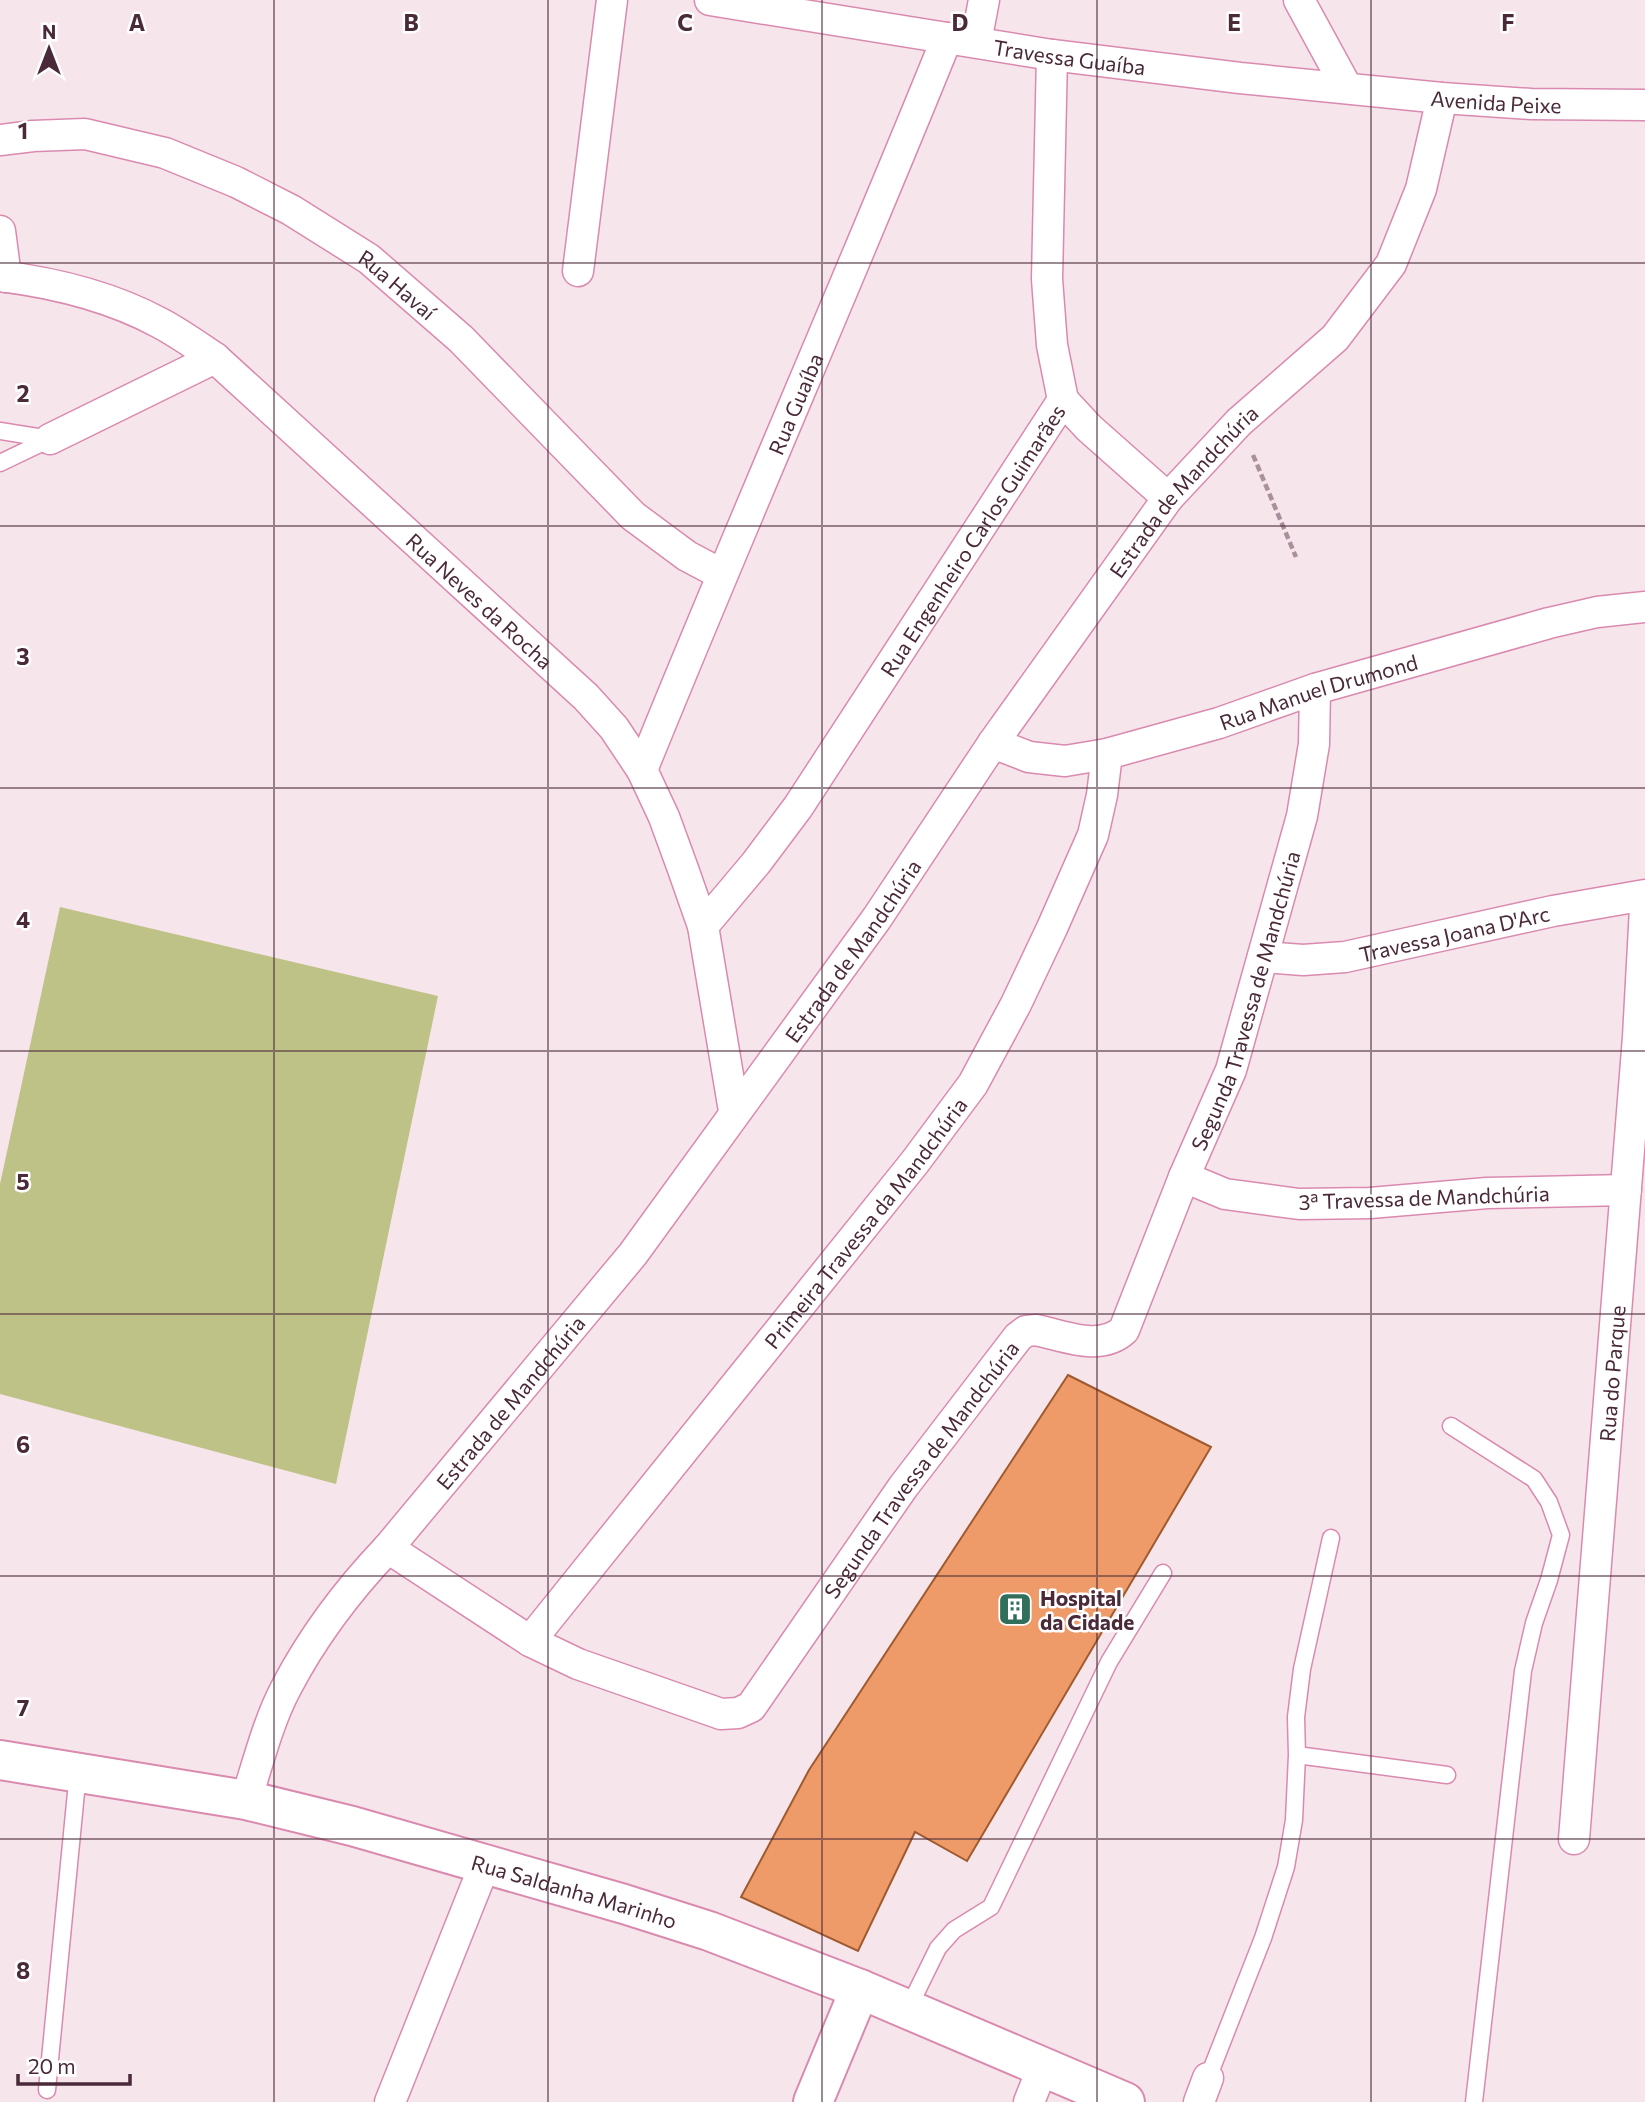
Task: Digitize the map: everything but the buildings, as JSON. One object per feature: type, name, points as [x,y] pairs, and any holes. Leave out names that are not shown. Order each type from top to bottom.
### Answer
[{"type":"main road","name":"Rua Saldanha Marinho","points":[[0,1760],[246,1800],[352,1826],[709,1931],[860,1989],[1125,2102]]},
{"type":"main road","points":[[813,2102],[860,1989]]},
{"type":"street","points":[[578,271],[612,0]]},
{"type":"street","name":"Travessa Guaíba","points":[[710,0],[1052,55],[1147,68],[1347,88]]},
{"type":"street","points":[[976,42],[984,0]]},
{"type":"street","points":[[1299,0],[1347,88]]},
{"type":"street","name":"Rua Guaíba","points":[[642,770],[721,574],[852,271],[947,38]]},
{"type":"street","name":"Rua Engenheiro Carlos Guimarães","points":[[703,926],[798,807],[1063,400],[1052,345],[1047,279],[1052,55]]},
{"type":"street","name":"Avenida Peixe","points":[[1347,88],[1531,104],[1645,105]]},
{"type":"street","name":"Estrada de Mandchúria","points":[[246,1800],[285,1689],[318,1634],[351,1588],[388,1548],[633,1254],[734,1111],[877,918],[993,743],[1168,498],[1239,422],[1335,338],[1391,264],[1422,189],[1442,98]]},
{"type":"street","name":"Rua Havaí","points":[[0,140],[85,134],[165,153],[236,182],[290,210],[369,259],[461,339],[633,516],[687,556],[721,574]]},
{"type":"street","points":[[0,231],[3,277]]},
{"type":"street","name":"Rua Neves da Rocha","points":[[3,277],[65,286],[111,300],[161,323],[215,358],[586,697],[614,728],[642,770],[664,817],[703,926],[734,1111]]},
{"type":"street","points":[[50,439],[215,358]]},
{"type":"street","points":[[1063,400],[1088,428],[1168,498]]},
{"type":"street","name":"Rua Manuel Drumond","points":[[993,743],[1029,757],[1065,761],[1107,754],[1219,723],[1315,689],[1549,623],[1597,612],[1645,607]]},
{"type":"street","name":"Segunda Travessa de Mandchúria","points":[[388,1548],[530,1641],[578,1664],[721,1714],[738,1713],[751,1707],[903,1487],[1018,1337],[1026,1331],[1036,1330],[1101,1342],[1114,1339],[1124,1330],[1184,1177],[1231,1070],[1302,816],[1314,744],[1315,689]]},
{"type":"street","name":"Primeira Travessa da Mandchúria","points":[[530,1641],[906,1172],[973,1084],[1016,1004],[1093,835],[1107,754]]},
{"type":"street","name":"Travessa Joana D'Arc","points":[[1263,957],[1303,960],[1345,957],[1553,911],[1645,895]]},
{"type":"street","name":"Rua do Parque","points":[[1574,1839],[1626,1190],[1645,908]]},
{"type":"street","name":"3ª Travessa de Mandchúria","points":[[1184,1177],[1225,1194],[1299,1204],[1370,1203],[1487,1193],[1626,1190]]},
{"type":"street","points":[[390,2102],[485,1864]]},
{"type":"street","points":[[1029,2102],[1043,2067]]},
{"type":"lane","points":[[0,431],[50,439]]},
{"type":"lane","points":[[0,463],[50,439]]},
{"type":"lane","points":[[1451,1426],[1534,1479],[1549,1502],[1561,1535],[1534,1623],[1523,1671],[1474,2102]]},
{"type":"lane","points":[[1203,2090],[1263,1938],[1286,1867],[1294,1820],[1296,1717],[1302,1669],[1331,1538]]},
{"type":"lane","points":[[908,2009],[938,1948],[954,1930],[991,1907],[1109,1662],[1163,1573]]},
{"type":"lane","points":[[1297,1755],[1447,1775]]},
{"type":"lane","points":[[47,2090],[78,1772]]},
{"type":"path","points":[[1239,422],[1296,557]]},
{"type":"green space","points":[[60,907],[438,996],[336,1484],[0,1394],[0,1184]]},
{"type":"place","name":"Hospital da Cidade","points":[[1015,1609]]}]
